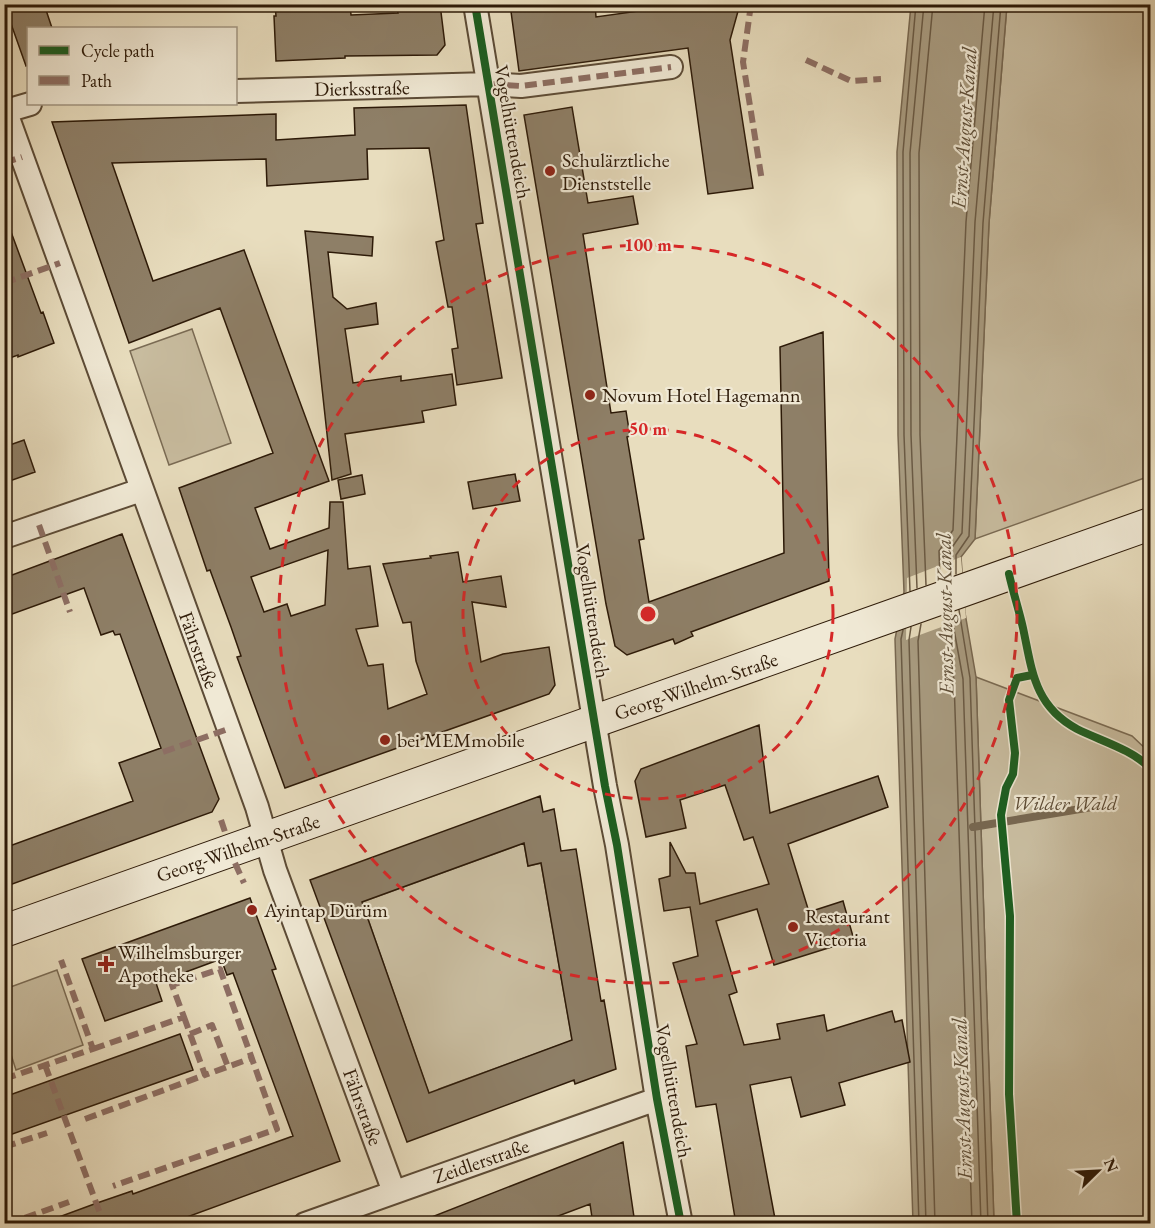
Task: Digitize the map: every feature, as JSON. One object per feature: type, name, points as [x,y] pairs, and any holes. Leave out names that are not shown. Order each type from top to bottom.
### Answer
[{"type":"street","name":"Vogelhüttendeich","points":[[475,4],[594,722],[617,845],[657,1099],[681,1224]]},
{"type":"street","name":"Dierksstraße","points":[[237,91],[489,84],[521,86],[671,67]]},
{"type":"street","points":[[5,109],[27,105]]},
{"type":"street","name":"Fährstraße","points":[[5,109],[253,797],[275,870],[394,1192]]},
{"type":"street","points":[[4,537],[141,490]]},
{"type":"street","name":"Georg-Wilhelm-Straße","points":[[4,931],[1150,524]]},
{"type":"street","name":"Zeidlerstraße","points":[[305,1224],[657,1099]]},
{"type":"green space","points":[[1007,5],[1150,5],[1150,476],[975,539],[989,223]]},
{"type":"green space","points":[[192,329],[231,443],[169,465],[130,351]]},
{"type":"green space","name":"Wilder Wald","points":[[976,677],[1132,736],[1150,753],[1150,1223],[994,1223]]},
{"type":"green space","points":[[524,843],[528,866],[541,863],[572,1039],[577,1051],[565,1043],[439,1089],[440,1093],[430,1097],[362,902]]},
{"type":"green space","points":[[57,970],[83,1045],[16,1070],[5,1036],[5,989]]},
{"type":"water","name":"Ernst-August-Kanal","points":[[911,5],[1007,5],[989,223],[975,539],[961,557],[965,613],[976,677],[994,1223],[913,1223],[895,639],[904,592],[898,435],[897,152]]},
{"type":"pier","points":[[961,557],[966,618],[906,640],[907,578]]},
{"type":"building","points":[[4,4],[44,4],[52,27],[27,27],[26,66]]},
{"type":"building","points":[[275,4],[350,4],[351,15],[398,13],[396,4],[440,4],[445,45],[437,55],[345,56],[345,58],[276,61]]},
{"type":"building","points":[[510,4],[595,4],[596,17],[689,4],[740,4],[730,40],[753,188],[708,194],[688,48],[519,71]]},
{"type":"building","points":[[466,105],[483,223],[476,224],[502,378],[457,385],[452,349],[458,348],[452,307],[448,307],[436,242],[444,240],[429,148],[367,149],[368,179],[267,186],[266,159],[112,163],[153,281],[244,250],[329,481],[255,508],[270,549],[329,528],[330,502],[343,502],[348,569],[370,566],[378,626],[356,629],[368,666],[383,664],[388,709],[427,694],[416,661],[411,622],[403,623],[383,564],[431,558],[430,556],[458,552],[463,582],[501,576],[506,607],[472,602],[481,662],[503,654],[549,647],[555,685],[549,694],[285,788],[237,657],[241,656],[231,627],[210,570],[207,571],[179,488],[273,453],[220,308],[129,343],[52,122],[276,114],[276,140],[355,135],[354,108]],"holes":[[[328,550],[325,605],[291,616],[287,604],[264,612],[251,577]]]},
{"type":"building","points":[[572,107],[588,203],[633,196],[638,224],[583,234],[611,413],[626,411],[630,436],[627,437],[644,539],[639,540],[649,602],[784,553],[780,347],[823,332],[829,581],[691,632],[693,636],[675,644],[673,639],[627,655],[615,646],[606,604],[524,115]]},
{"type":"building","points":[[4,221],[7,221],[54,343],[4,360],[4,326],[10,324],[4,308]]},
{"type":"building","points":[[305,231],[373,237],[372,256],[328,252],[333,297],[347,309],[376,303],[378,324],[345,329],[353,383],[401,376],[401,381],[452,374],[456,405],[422,411],[424,422],[345,434],[351,474],[332,480]]},
{"type":"building","points":[[24,440],[35,472],[4,483],[4,447]]},
{"type":"building","points":[[515,474],[520,501],[473,509],[468,482]]},
{"type":"building","points":[[362,475],[365,494],[341,499],[338,480]]},
{"type":"building","points":[[122,534],[219,799],[212,812],[4,887],[4,848],[133,801],[119,763],[161,748],[120,634],[115,635],[113,631],[101,635],[84,588],[4,617],[4,578]]},
{"type":"building","points":[[759,725],[770,813],[878,776],[888,807],[788,844],[809,912],[843,901],[854,940],[774,965],[757,909],[716,921],[737,992],[729,995],[744,1045],[780,1039],[777,1024],[824,1015],[827,1031],[892,1011],[895,1022],[902,1020],[910,1062],[839,1083],[845,1105],[801,1117],[791,1077],[750,1085],[776,1224],[736,1224],[716,1104],[696,1107],[686,1046],[697,1044],[673,963],[698,956],[690,907],[664,911],[659,879],[670,876],[670,842],[686,873],[695,873],[700,904],[769,884],[753,837],[744,840],[725,785],[680,800],[686,828],[646,837],[635,781],[641,769]]},
{"type":"building","points":[[540,796],[543,812],[554,809],[561,851],[576,849],[601,1001],[604,1000],[616,1069],[575,1084],[574,1080],[407,1142],[310,880]],"holes":[[[524,843],[528,866],[541,863],[572,1040],[429,1093],[362,902]]]},
{"type":"building","points":[[250,898],[276,969],[272,970],[340,1161],[168,1224],[48,1224],[48,1221],[97,1203],[132,1191],[133,1194],[293,1136],[233,973],[227,975],[221,959],[156,983],[162,1001],[105,1021],[82,959]]},
{"type":"building","points":[[180,1034],[193,1070],[4,1137],[4,1097]]},
{"type":"building","points":[[623,1142],[635,1224],[593,1224],[590,1204],[537,1224],[419,1224],[419,1222]]},
{"type":"waterway","points":[[973,827],[1098,806]]},
{"type":"marked path","points":[[751,4],[743,62],[762,181]]},
{"type":"marked path","points":[[806,60],[851,81],[881,79]]},
{"type":"marked path","points":[[489,84],[521,86],[671,67]]},
{"type":"marked path","points":[[4,163],[22,157]]},
{"type":"marked path","points":[[4,283],[60,263]]},
{"type":"marked path","points":[[39,525],[70,612]]},
{"type":"marked path","points":[[163,752],[228,729]]},
{"type":"marked path","points":[[221,820],[226,835]]},
{"type":"marked path","points":[[235,863],[244,883]]},
{"type":"marked path","points":[[4,1079],[93,1049],[61,960]]},
{"type":"marked path","points":[[93,1049],[184,1017],[172,985],[220,969],[277,1129],[113,1186]]},
{"type":"marked path","points":[[184,1017],[205,1075],[252,1058]]},
{"type":"marked path","points":[[190,1034],[212,1025],[228,1067]]},
{"type":"marked path","points":[[45,1065],[104,1224]]},
{"type":"marked path","points":[[85,1119],[205,1075]]},
{"type":"marked path","points":[[4,1147],[47,1133]]},
{"type":"marked path","points":[[8,1224],[69,1202]]},
{"type":"cycle path","points":[[475,4],[605,786],[617,845],[657,1099],[681,1224]]},
{"type":"cycle path","points":[[1009,574],[1033,672],[1043,698],[1063,720],[1077,729],[1125,750],[1150,768]]},
{"type":"cycle path","points":[[1017,1224],[1009,1094],[1010,916],[1001,815],[1006,788],[1013,774],[1015,753],[1009,700],[1017,678],[1032,675]]},
{"type":"place","name":"Schulärztliche Dienststelle","points":[[550,171]]},
{"type":"place","name":"Novum Hotel Hagemann","points":[[590,395]]},
{"type":"place","name":"bei MEMmobile","points":[[385,740]]},
{"type":"place","name":"Ayintap Dürüm","points":[[252,910]]},
{"type":"place","name":"Restaurant Victoria","points":[[793,927]]},
{"type":"place","name":"Wilhelmsburger Apotheke","points":[[106,964]]}]
